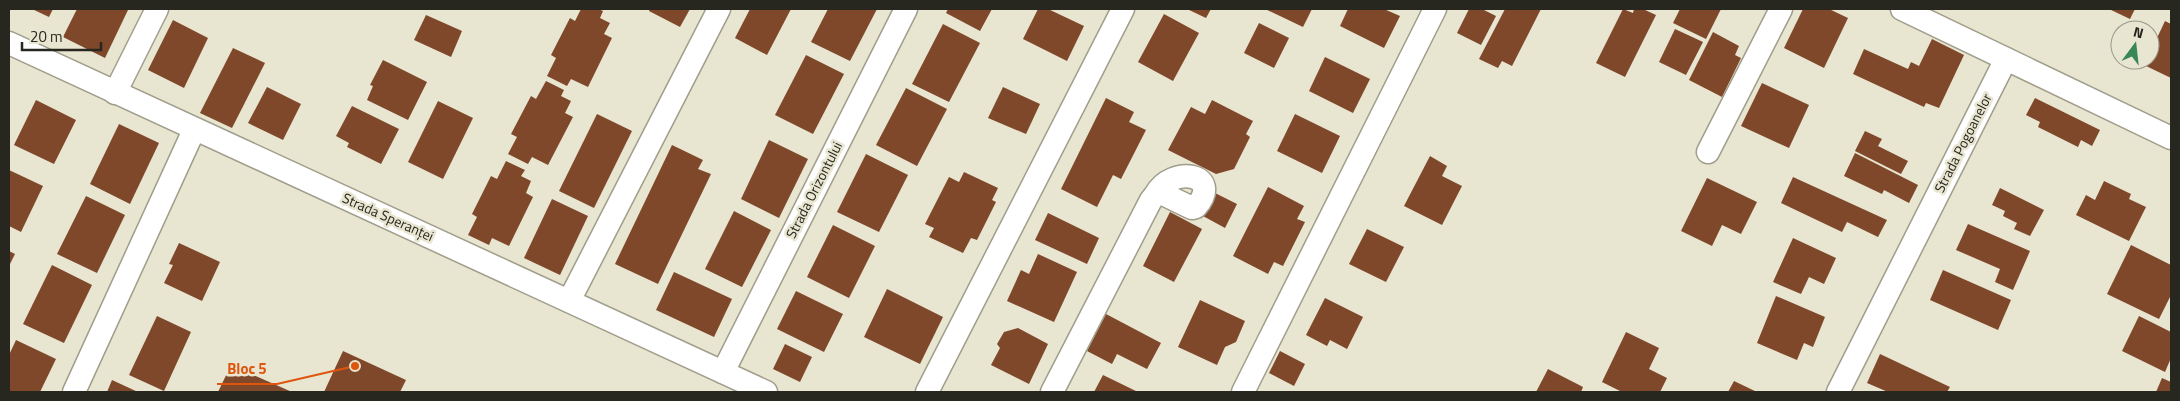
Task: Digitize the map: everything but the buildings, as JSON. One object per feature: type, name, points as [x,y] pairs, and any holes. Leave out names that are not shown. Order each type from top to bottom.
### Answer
[{"type":"street","points":[[115,93],[157,9]]},
{"type":"street","points":[[569,300],[719,9]]},
{"type":"street","name":"Strada Orizontului","points":[[723,372],[906,9]]},
{"type":"street","points":[[928,392],[1123,9]]},
{"type":"street","points":[[1242,392],[1434,9]]},
{"type":"street","points":[[1708,152],[1780,9]]},
{"type":"street","points":[[1902,9],[2171,138]]},
{"type":"street","name":"Strada Speranței","points":[[9,44],[766,392]]},
{"type":"street","name":"Strada Pogoanelor","points":[[1838,392],[2006,59]]},
{"type":"street","points":[[74,392],[194,130]]},
{"type":"street","points":[[1052,392],[1156,195]]},
{"type":"place","name":"Bloc 5","points":[[355,366]]}]
